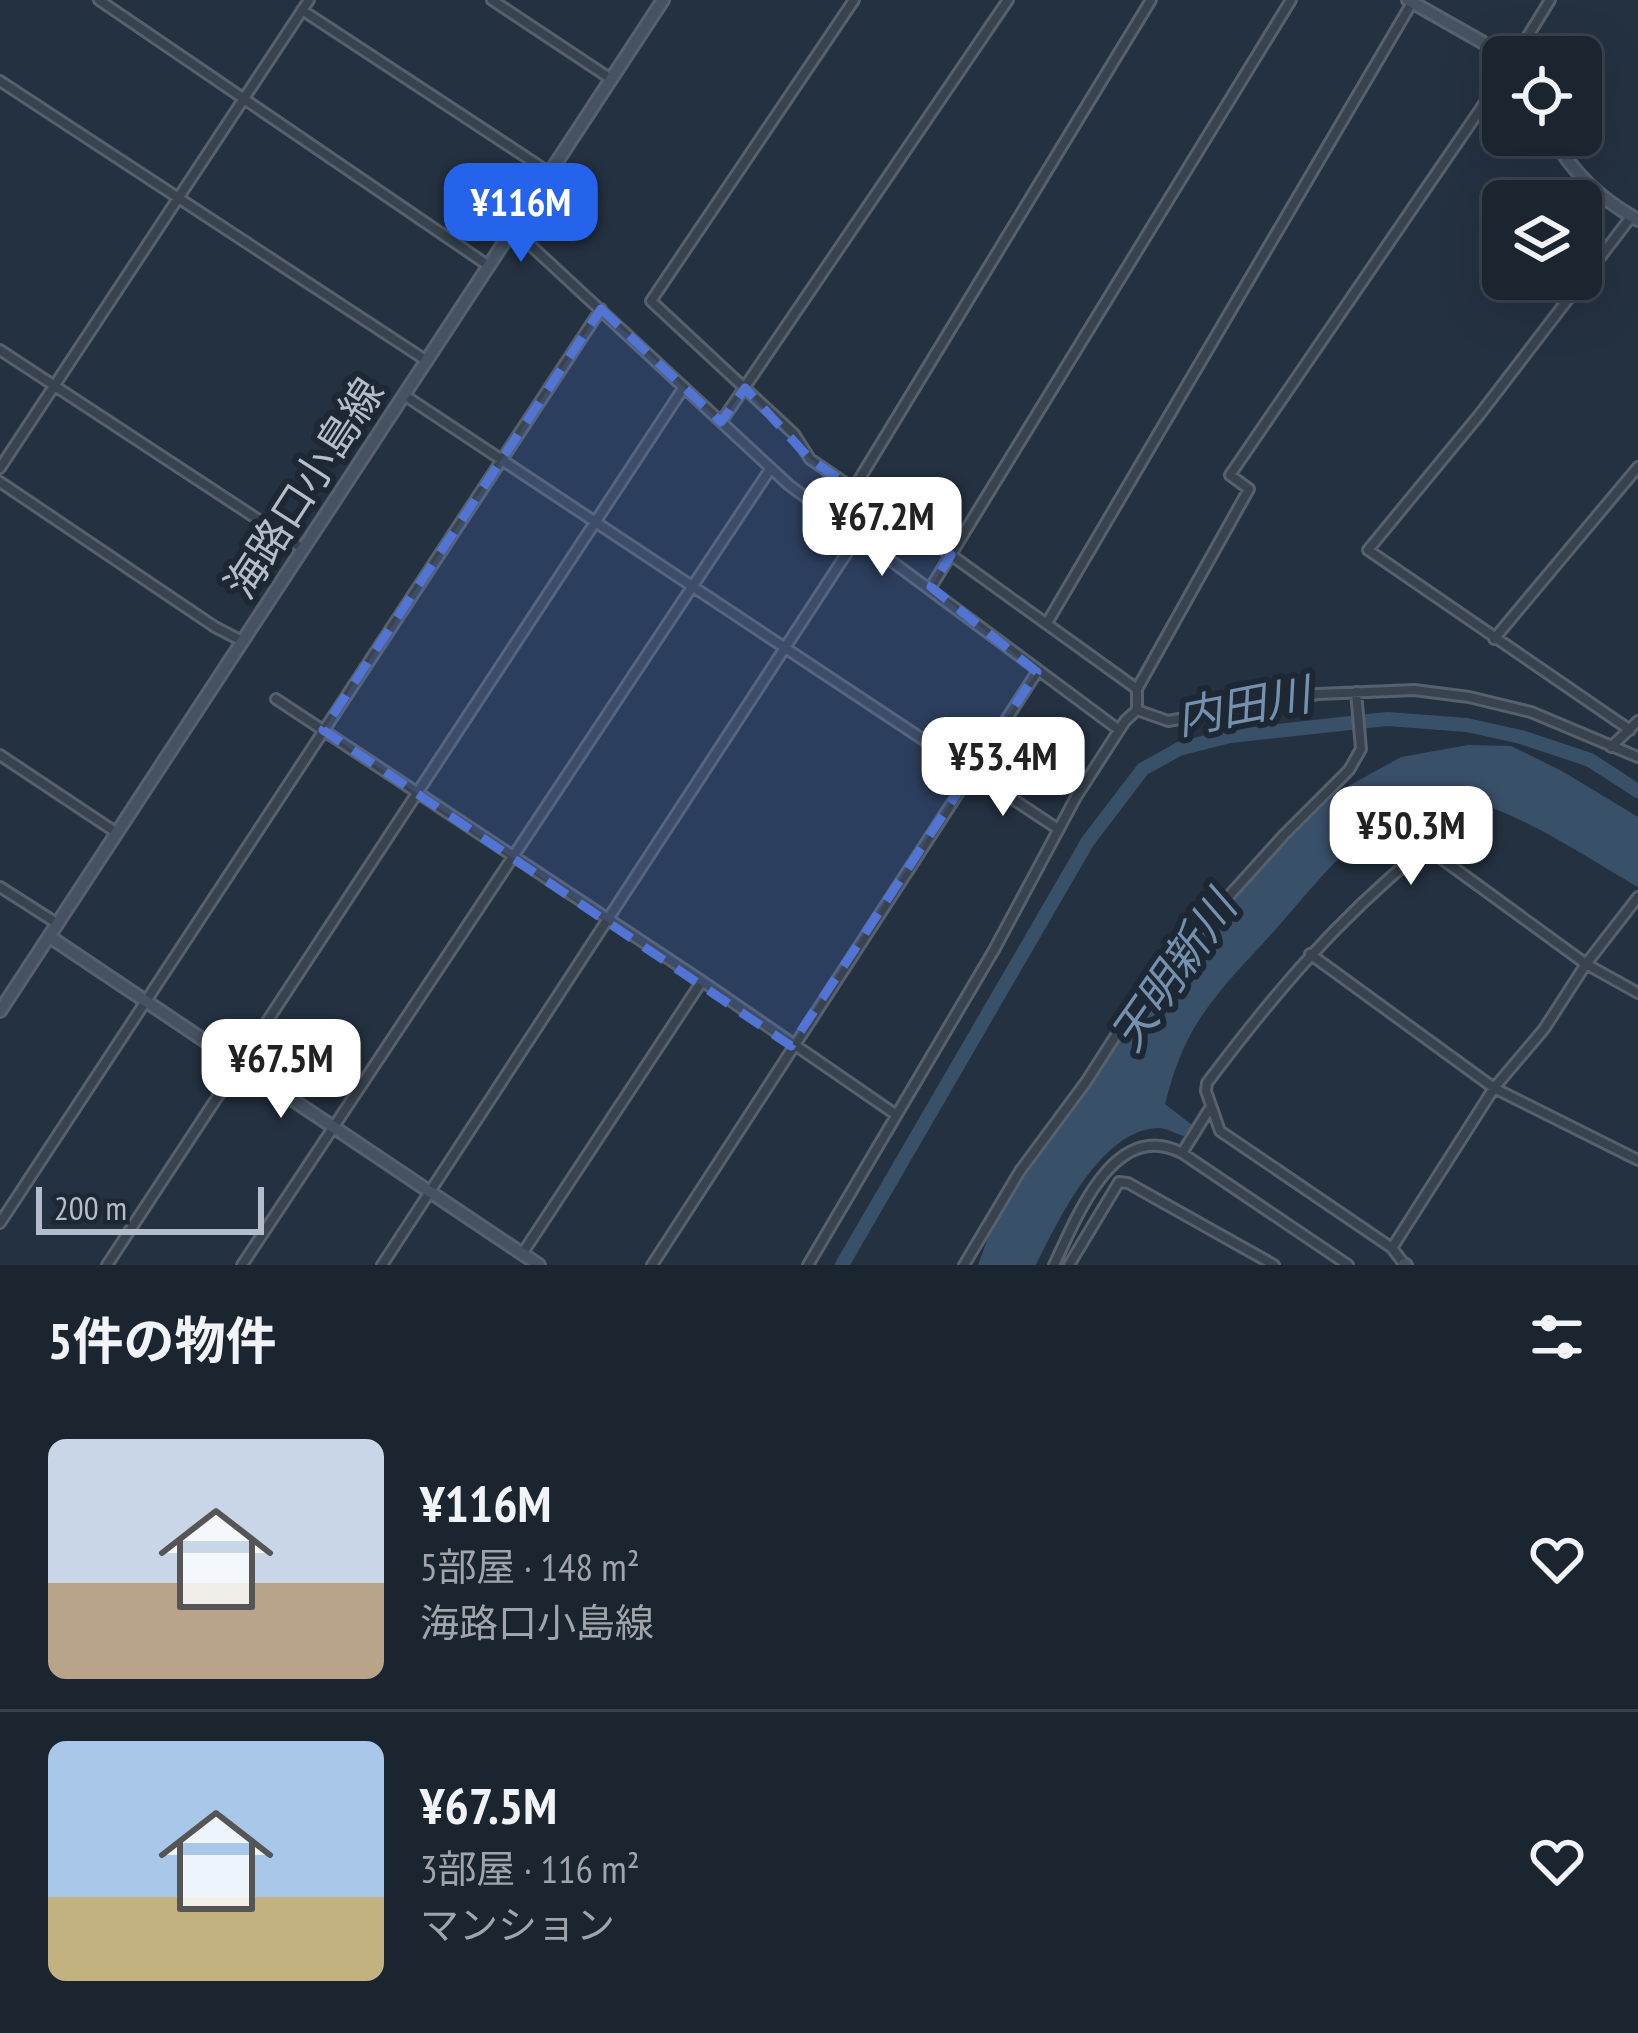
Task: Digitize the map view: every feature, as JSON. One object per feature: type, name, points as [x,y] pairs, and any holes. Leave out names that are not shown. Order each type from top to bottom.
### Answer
[{"type":"main road","name":"海路口小島線","points":[[0,1012],[663,0]]},
{"type":"main road","points":[[1411,1],[1482,42]]},
{"type":"main road","points":[[1566,156],[1583,181],[1635,219]]},
{"type":"main road","points":[[50,938],[539,1265]]},
{"type":"street","points":[[98,0],[489,266]]},
{"type":"street","points":[[0,468],[309,0]]},
{"type":"street","points":[[492,0],[611,79]]},
{"type":"street","points":[[854,0],[651,302],[794,434],[810,459],[1137,689]]},
{"type":"street","points":[[722,422],[1008,0]]},
{"type":"street","points":[[854,488],[1151,0]]},
{"type":"street","points":[[931,587],[1291,0]]},
{"type":"street","points":[[1528,36],[1550,0]]},
{"type":"street","points":[[1047,623],[1411,1]]},
{"type":"street","points":[[302,10],[550,173]]},
{"type":"street","points":[[0,82],[427,361]]},
{"type":"street","points":[[808,1265],[971,989],[1058,830],[1119,730],[1137,710],[1137,689],[1249,489],[1230,475],[1482,107]]},
{"type":"street","points":[[1630,730],[1368,550],[1635,219]]},
{"type":"street","points":[[513,229],[771,468],[1119,730]]},
{"type":"street","points":[[0,1223],[601,309]]},
{"type":"street","points":[[0,350],[303,549]]},
{"type":"street","points":[[107,1265],[684,387]]},
{"type":"street","points":[[404,395],[1058,830]]},
{"type":"street","points":[[1494,639],[1638,467]]},
{"type":"street","points":[[242,1265],[771,468]]},
{"type":"street","points":[[0,482],[214,627],[242,641]]},
{"type":"street","points":[[382,1265],[858,536]]},
{"type":"street","points":[[652,1265],[1037,672]]},
{"type":"street","points":[[1137,710],[1168,721],[1300,696],[1414,690],[1507,705],[1638,757]]},
{"type":"street","points":[[964,1265],[1020,1171],[1086,1082],[1147,987],[1348,770],[1360,749],[1356,692]]},
{"type":"street","points":[[276,699],[895,1114]]},
{"type":"street","points":[[1611,747],[1638,721]]},
{"type":"street","points":[[0,755],[117,833]]},
{"type":"street","points":[[1404,1265],[1392,1248],[1220,1131],[1208,1111],[1208,1083],[1310,954],[1362,900],[1424,850],[1586,964],[1638,993]]},
{"type":"street","points":[[0,886],[58,924]]},
{"type":"street","points":[[1392,1248],[1494,1088],[1544,1029],[1638,897]]},
{"type":"street","points":[[1310,954],[1494,1088],[1638,1160]]},
{"type":"street","points":[[522,1254],[702,981]]},
{"type":"street","points":[[1182,1153],[1208,1111]]},
{"type":"street","points":[[1054,1265],[1091,1193],[1118,1160],[1149,1144],[1165,1144],[1182,1153],[1348,1265]]},
{"type":"street","points":[[1069,1265],[1119,1182],[1274,1265]]},
{"type":"highlighted area","points":[[601,309],[721,422],[745,388],[810,459],[951,555],[931,587],[1037,672],[791,1046],[323,730]]},
{"type":"water","name":"天明新川","points":[[1468,745],[1511,746],[1638,817],[1638,887],[1544,832],[1469,800],[1422,802],[1397,813],[1331,867],[1199,1020],[1165,1104],[1192,1125],[1184,1136],[1157,1128],[1117,1144],[1083,1181],[1036,1265],[978,1265],[995,1219],[1161,982],[1262,867],[1336,793],[1401,757]]},
{"type":"waterway","name":"内田川","points":[[842,1265],[1088,841],[1143,769],[1179,749],[1230,736],[1387,719],[1467,725],[1521,737],[1590,760],[1638,791]]}]
